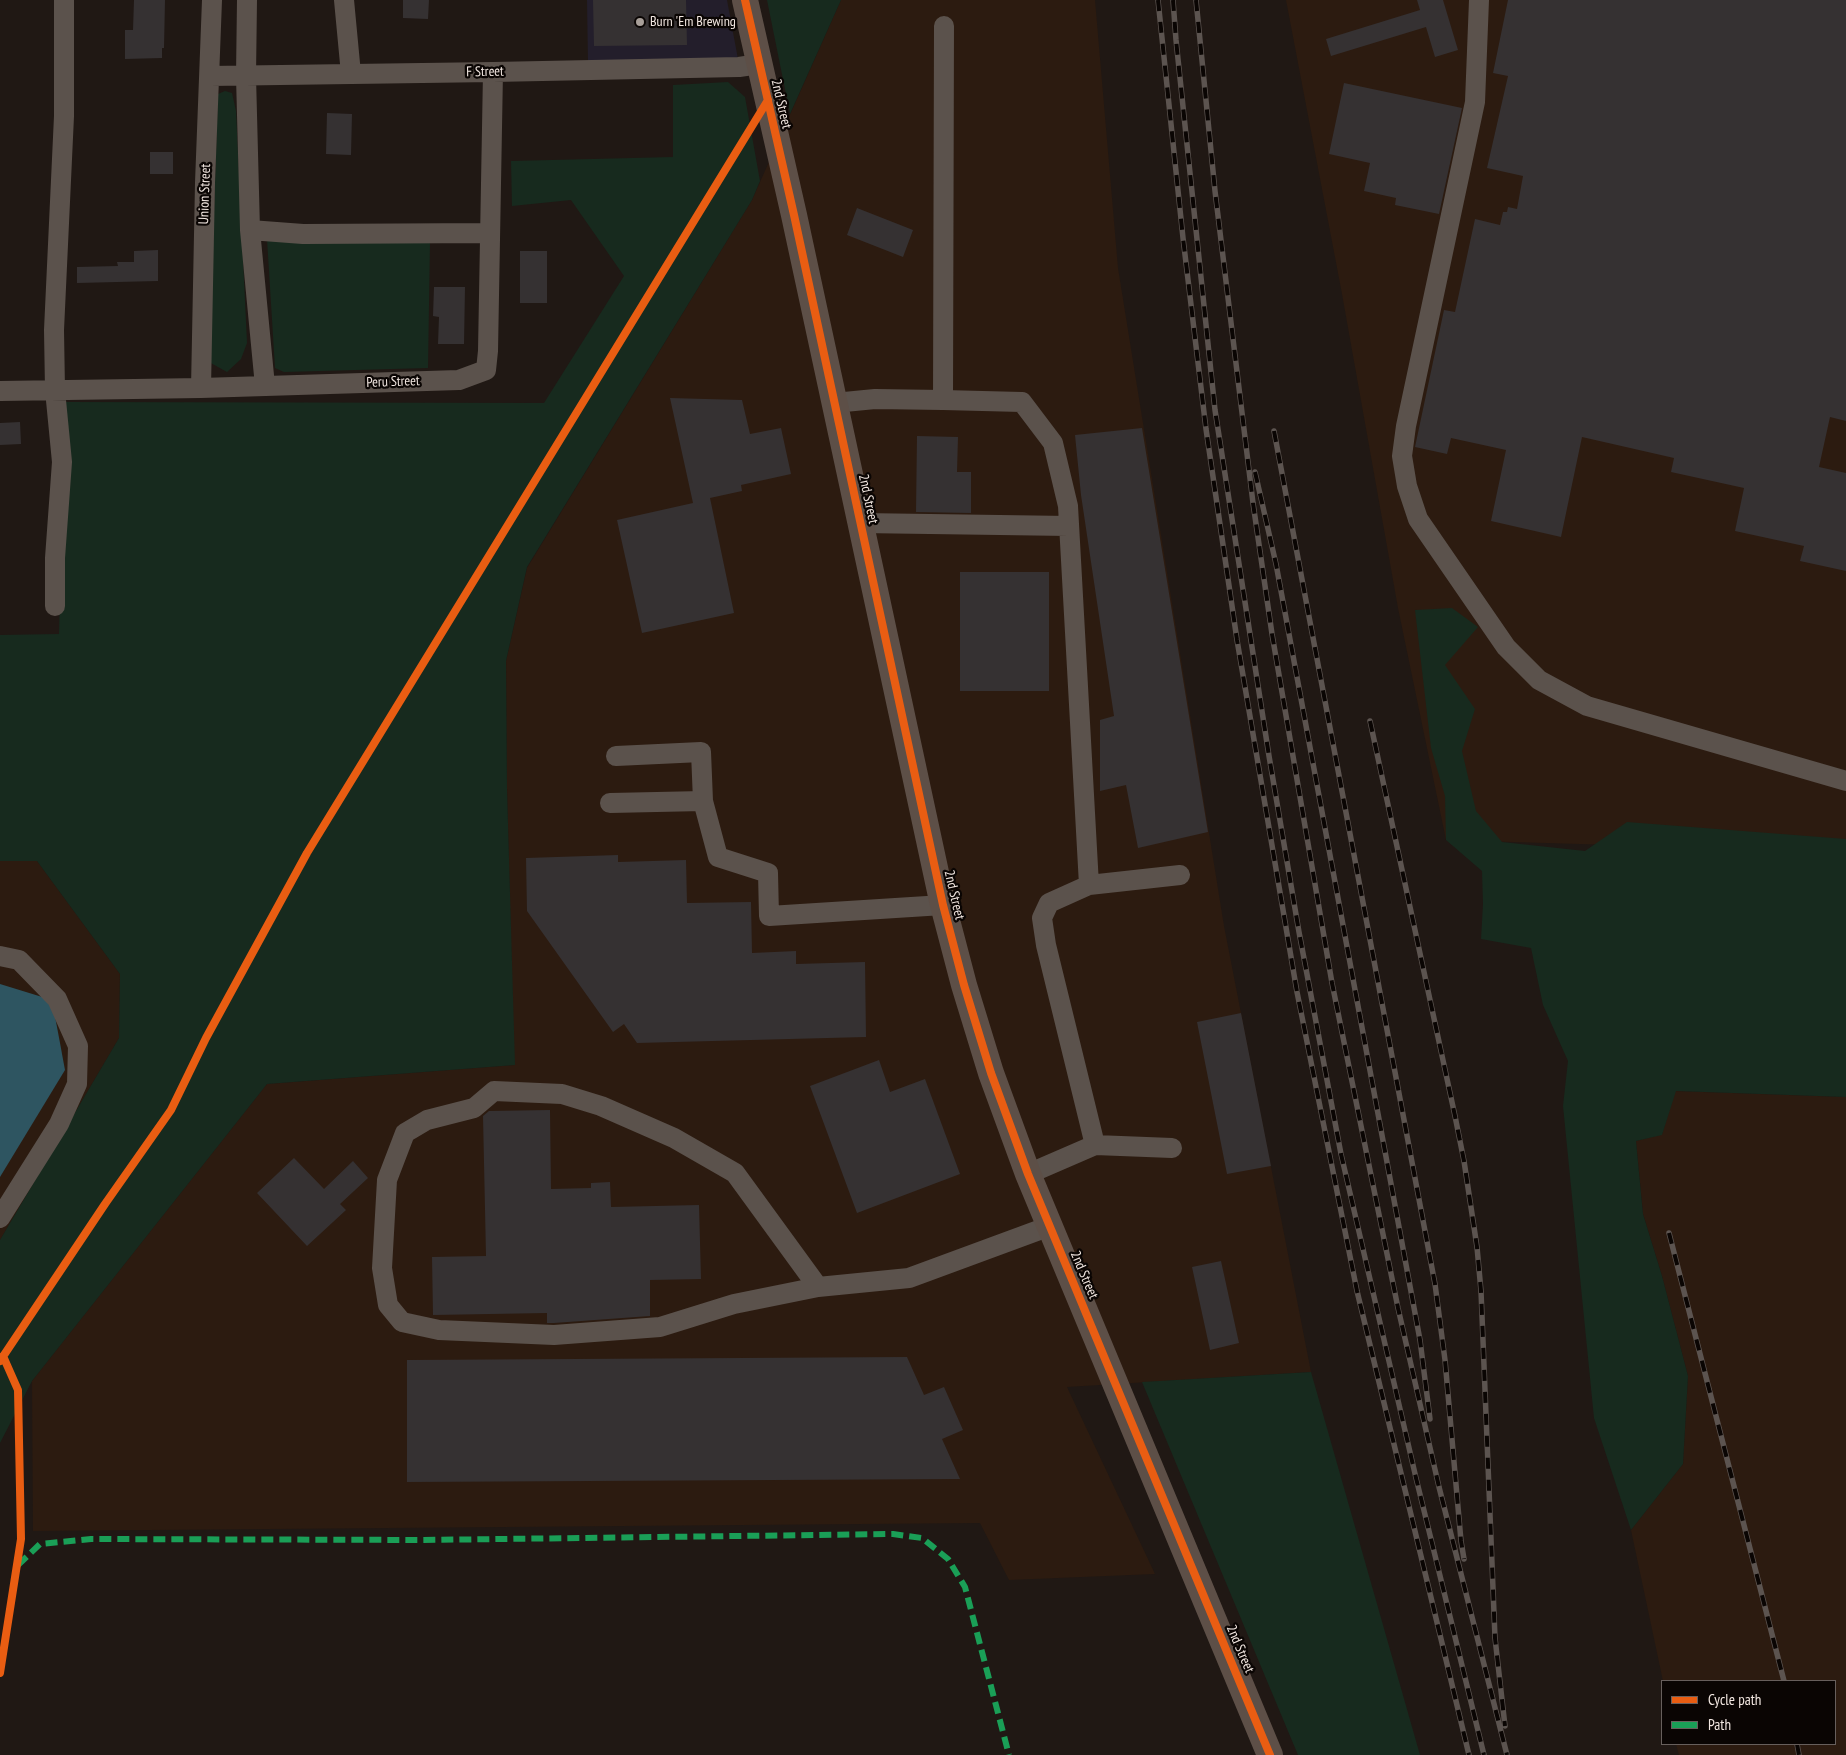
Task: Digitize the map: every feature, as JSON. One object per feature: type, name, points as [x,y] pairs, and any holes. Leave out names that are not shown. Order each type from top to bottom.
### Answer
[{"type":"main road","name":"2nd Street","points":[[745,0],[943,905],[964,985],[991,1073],[1028,1174],[1270,1755]]},
{"type":"street","points":[[55,606],[55,558],[62,462],[55,390],[54,330],[64,116],[64,0]]},
{"type":"street","name":"Union Street","points":[[200,388],[212,0]]},
{"type":"street","points":[[247,0],[246,76],[250,230],[265,386]]},
{"type":"street","points":[[344,0],[351,74]]},
{"type":"street","points":[[1479,0],[1475,102],[1406,426],[1402,456],[1407,486],[1418,519],[1506,646],[1539,680],[1587,706],[1846,781]]},
{"type":"street","points":[[943,400],[944,26]]},
{"type":"street","name":"F Street","points":[[210,76],[739,67],[759,64]]},
{"type":"street","name":"Peru Street","points":[[0,391],[200,388],[459,380],[486,370],[488,351],[493,72]]},
{"type":"street","points":[[250,230],[303,234],[490,233]]},
{"type":"street","points":[[834,403],[875,398],[1022,402],[1053,443],[1068,506],[1089,885]]},
{"type":"street","points":[[860,523],[1069,526]]},
{"type":"street","points":[[616,756],[701,752],[703,801],[718,857],[768,873],[769,916],[943,905]]},
{"type":"street","points":[[610,803],[703,801]]},
{"type":"street","points":[[1095,1146],[1046,945],[1042,918],[1049,903],[1089,885],[1180,875]]},
{"type":"street","points":[[0,956],[19,960],[57,999],[78,1046],[78,1084],[59,1124],[0,1218]]},
{"type":"street","points":[[818,1287],[735,1173],[674,1138],[601,1106],[562,1094],[494,1091],[474,1108],[427,1120],[405,1133],[387,1180],[382,1268],[388,1305],[402,1322],[439,1330],[554,1334],[660,1327],[734,1304],[818,1287],[909,1278],[1050,1226]]},
{"type":"street","points":[[1028,1174],[1095,1146],[1172,1148]]},
{"type":"shaded area","points":[[587,0],[727,0],[738,59],[588,64]]},
{"type":"shaded area","points":[[841,0],[1095,0],[1118,268],[1224,926],[1311,1372],[1067,1387],[1155,1574],[1009,1580],[980,1523],[33,1531],[32,1381],[267,1084],[514,1065],[507,789],[506,661],[527,568],[752,200]]},
{"type":"shaded area","points":[[1286,0],[1846,0],[1846,852],[1446,840],[1398,608],[1342,294]]},
{"type":"shaded area","points":[[0,861],[37,861],[120,974],[119,1038],[0,1240]]},
{"type":"shaded area","points":[[1675,1091],[1846,1097],[1846,1755],[1679,1755],[1676,1745],[1836,1745],[1836,1680],[1663,1680],[1631,1530],[1683,1464],[1688,1376],[1662,1276],[1643,1214],[1636,1141],[1662,1134]]},
{"type":"green space","points":[[767,0],[841,0],[790,114]]},
{"type":"green space","points":[[728,82],[745,97],[760,181],[752,200],[527,567],[506,661],[507,789],[515,1065],[267,1084],[32,1381],[0,1443],[0,1240],[119,1038],[120,974],[37,861],[0,861],[0,635],[59,634],[65,402],[544,403],[624,276],[571,200],[512,206],[511,161],[673,157],[673,85]]},
{"type":"green space","points":[[225,91],[232,93],[236,111],[247,343],[241,359],[227,372],[209,362],[218,94]]},
{"type":"green space","points":[[267,239],[430,242],[428,368],[284,372],[275,368]]},
{"type":"green space","points":[[1452,608],[1478,627],[1445,665],[1475,709],[1462,751],[1476,811],[1502,842],[1585,851],[1627,822],[1846,839],[1846,1097],[1676,1091],[1662,1135],[1636,1141],[1643,1214],[1662,1276],[1688,1376],[1683,1464],[1631,1530],[1594,1418],[1563,1106],[1568,1061],[1543,1005],[1531,948],[1481,939],[1482,871],[1446,840],[1445,796],[1431,748],[1415,610]]},
{"type":"green space","points":[[1311,1372],[1420,1755],[1298,1755],[1142,1382]]},
{"type":"water","points":[[0,984],[52,1000],[65,1070],[0,1177]]},
{"type":"building","points":[[134,0],[165,0],[162,58],[125,59],[125,30],[133,30]]},
{"type":"building","points":[[403,0],[429,0],[428,19],[403,18]]},
{"type":"building","name":"Burn 'Em Brewing","points":[[593,0],[686,0],[687,45],[594,46]]},
{"type":"building","points":[[1417,0],[1443,0],[1458,50],[1435,57],[1426,27],[1331,56],[1326,39],[1420,10]]},
{"type":"building","points":[[1508,0],[1846,0],[1846,421],[1830,417],[1819,467],[1846,473],[1846,571],[1800,561],[1804,546],[1735,531],[1744,488],[1671,472],[1674,458],[1582,437],[1561,537],[1491,521],[1506,450],[1451,438],[1447,454],[1415,447],[1444,310],[1455,312],[1475,219],[1500,225],[1503,212],[1507,212],[1508,207],[1517,209],[1523,176],[1487,168],[1508,76],[1493,73]]},
{"type":"building","points":[[1344,83],[1462,108],[1439,214],[1395,205],[1396,198],[1364,191],[1370,163],[1329,154]]},
{"type":"building","points":[[327,113],[352,114],[351,155],[326,154]]},
{"type":"building","points":[[150,152],[173,152],[173,174],[150,174]]},
{"type":"building","points":[[857,208],[913,230],[903,257],[847,235]]},
{"type":"building","points":[[158,250],[158,281],[77,283],[77,267],[118,266],[117,262],[134,262],[134,251]]},
{"type":"building","points":[[520,251],[547,251],[547,303],[520,303]]},
{"type":"building","points":[[434,287],[465,287],[464,344],[438,344],[439,317],[433,316]]},
{"type":"building","points":[[670,398],[742,400],[750,434],[781,428],[791,474],[741,485],[742,491],[710,498],[734,613],[642,633],[617,520],[693,503]]},
{"type":"building","points":[[20,422],[21,444],[0,445],[0,423]]},
{"type":"building","points":[[1142,428],[1208,832],[1138,848],[1126,785],[1100,791],[1100,720],[1114,716],[1081,495],[1075,435]]},
{"type":"building","points":[[917,436],[958,437],[957,472],[971,472],[971,513],[916,512]]},
{"type":"building","points":[[960,572],[1049,572],[1049,691],[960,691]]},
{"type":"building","points":[[618,855],[618,862],[686,860],[687,903],[751,902],[752,953],[796,951],[796,964],[865,962],[866,1037],[637,1043],[624,1024],[613,1032],[527,911],[526,858]]},
{"type":"building","points":[[1241,1013],[1271,1166],[1227,1174],[1197,1022]]},
{"type":"building","points":[[879,1060],[890,1092],[925,1079],[960,1174],[857,1213],[810,1086]]},
{"type":"building","points":[[550,1110],[551,1189],[591,1188],[591,1183],[610,1182],[611,1207],[699,1205],[701,1279],[650,1280],[650,1316],[547,1323],[547,1313],[433,1315],[432,1257],[486,1256],[483,1116],[489,1111]]},
{"type":"building","points":[[294,1158],[324,1189],[353,1161],[368,1178],[340,1204],[346,1210],[307,1246],[257,1193]]},
{"type":"building","points":[[1221,1261],[1239,1343],[1210,1350],[1192,1267]]},
{"type":"building","points":[[907,1357],[924,1395],[944,1387],[963,1430],[942,1439],[960,1479],[407,1482],[407,1360]]},
{"type":"railway","points":[[1158,0],[1183,238],[1206,429],[1237,640],[1297,992],[1357,1291],[1469,1755]]},
{"type":"railway","points":[[1173,0],[1215,410],[1269,756],[1299,932],[1341,1154],[1416,1478],[1484,1755]]},
{"type":"railway","points":[[1196,0],[1215,191],[1253,503],[1272,634],[1332,983],[1398,1308],[1439,1487],[1507,1755]]},
{"type":"railway","points":[[1274,431],[1435,1284],[1445,1360],[1464,1559]]},
{"type":"railway","points":[[1255,472],[1276,564],[1420,1340],[1430,1419]]},
{"type":"railway","points":[[1370,721],[1455,1116],[1477,1247],[1481,1291],[1495,1638],[1505,1726]]},
{"type":"railway","points":[[1669,1233],[1784,1680]]},
{"type":"railway","points":[[1797,1745],[1799,1755]]},
{"type":"marked path","points":[[18,1565],[40,1544],[91,1539],[423,1540],[893,1534],[922,1538],[948,1559],[965,1587],[1009,1755]]},
{"type":"cycle path","points":[[745,0],[794,215],[943,905],[964,985],[991,1073],[1028,1174],[1270,1755]]},
{"type":"cycle path","points":[[0,1361],[105,1204],[171,1110],[206,1038],[307,853],[768,100]]},
{"type":"cycle path","points":[[0,1673],[21,1539],[18,1390],[3,1356]]},
{"type":"place","name":"Burn 'Em Brewing","points":[[640,22]]}]
